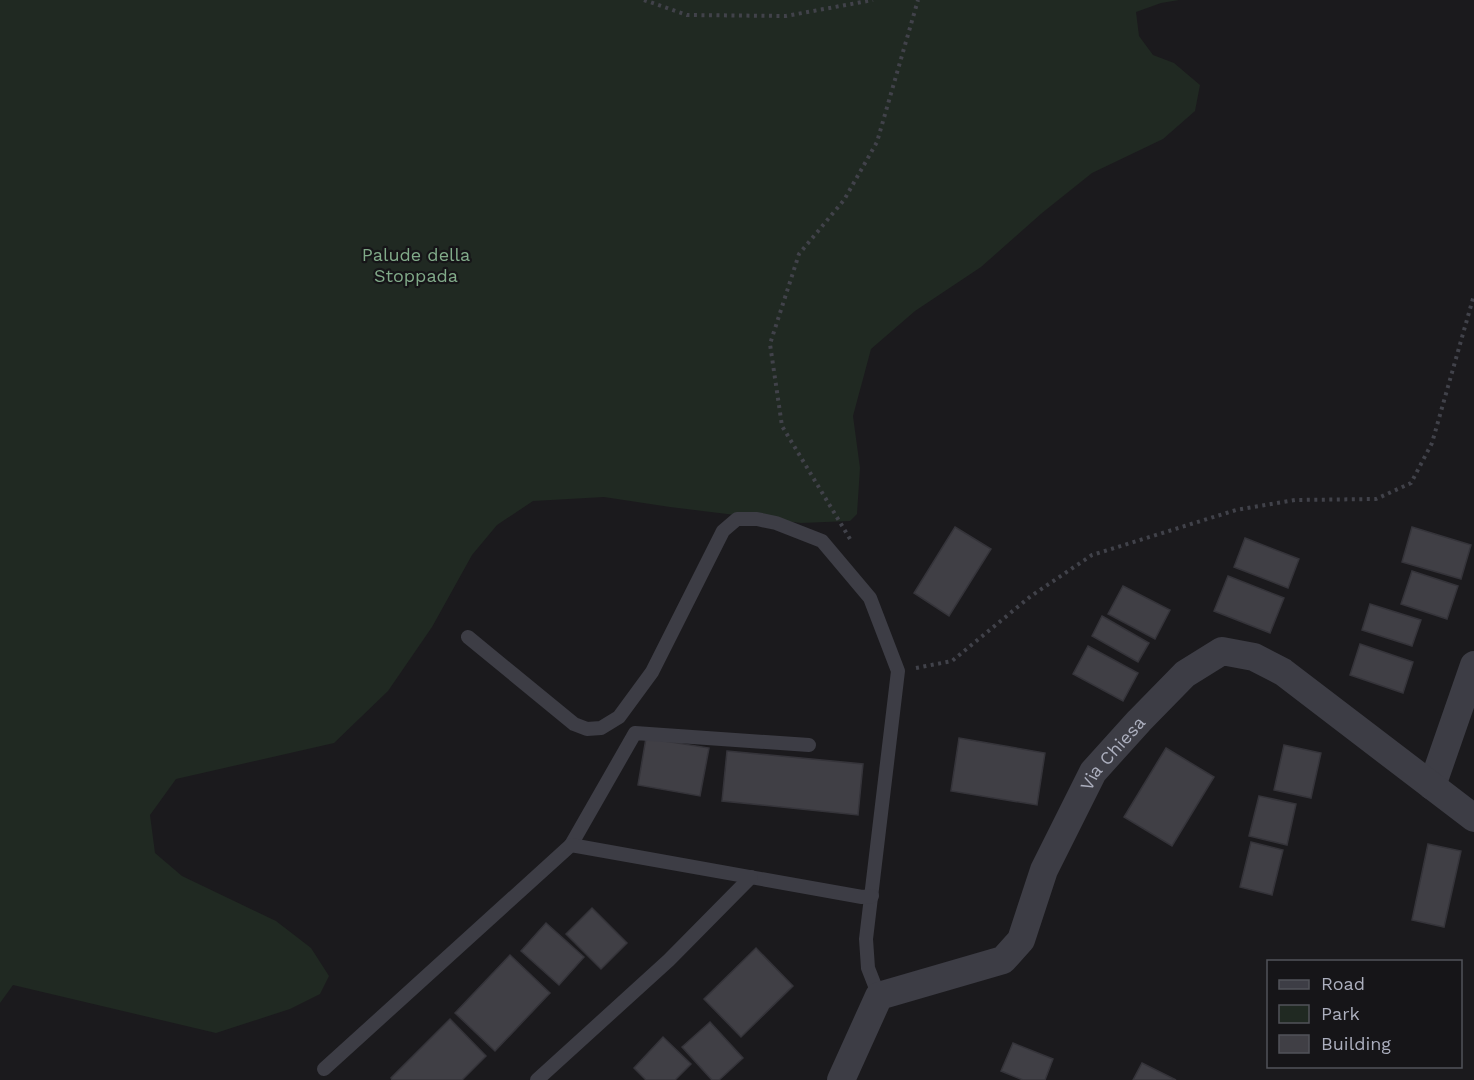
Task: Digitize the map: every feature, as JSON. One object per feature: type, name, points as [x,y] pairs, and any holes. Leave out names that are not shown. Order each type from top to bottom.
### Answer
[{"type":"street","name":"Via Chiesa","points":[[879,996],[1003,960],[1021,940],[1044,870],[1093,772],[1185,674],[1222,651],[1254,657],[1284,672],[1474,818]]},
{"type":"street","points":[[1432,786],[1474,665]]},
{"type":"street","points":[[841,1080],[879,996]]},
{"type":"lane","points":[[468,637],[574,724],[587,729],[600,728],[619,717],[652,672],[723,531],[736,519],[757,519],[776,523],[822,541],[870,598],[898,671],[866,939],[868,968],[879,996]]},
{"type":"lane","points":[[324,1069],[570,845],[635,733],[809,745]]},
{"type":"lane","points":[[570,845],[862,897],[872,896]]},
{"type":"lane","points":[[537,1080],[669,960],[751,878]]},
{"type":"path","points":[[644,0],[687,15],[786,16],[873,0]]},
{"type":"path","points":[[852,542],[782,426],[770,344],[799,254],[844,200],[876,142],[918,0]]},
{"type":"path","points":[[898,671],[952,661],[1030,596],[1092,555],[1236,510],[1295,500],[1376,499],[1411,483],[1432,443],[1474,295]]},
{"type":"green space","name":"Palude della Stoppada","points":[[0,0],[1179,0],[1161,3],[1136,12],[1139,36],[1153,55],[1174,63],[1200,85],[1195,111],[1163,139],[1092,173],[981,267],[915,311],[871,349],[853,416],[860,468],[857,514],[850,521],[801,523],[604,497],[533,501],[497,525],[472,555],[432,627],[388,691],[334,743],[176,779],[150,815],[155,853],[182,876],[276,921],[311,948],[329,976],[320,994],[290,1009],[216,1033],[13,985],[0,1003]]},
{"type":"building","points":[[955,527],[991,549],[949,616],[914,593]]},
{"type":"building","points":[[1412,527],[1471,545],[1461,579],[1402,562]]},
{"type":"building","points":[[1245,538],[1299,559],[1288,588],[1234,567]]},
{"type":"building","points":[[1412,571],[1458,586],[1447,619],[1401,604]]},
{"type":"building","points":[[1228,576],[1284,598],[1270,633],[1214,611]]},
{"type":"building","points":[[1123,586],[1170,610],[1155,639],[1108,614]]},
{"type":"building","points":[[1370,604],[1421,620],[1412,646],[1362,630]]},
{"type":"building","points":[[1102,616],[1149,643],[1138,662],[1092,636]]},
{"type":"building","points":[[1360,644],[1413,662],[1403,693],[1350,675]]},
{"type":"building","points":[[1088,646],[1138,673],[1123,701],[1073,674]]},
{"type":"building","points":[[646,738],[709,748],[700,796],[638,785]]},
{"type":"building","points":[[959,738],[1045,753],[1037,805],[951,791]]},
{"type":"building","points":[[1284,745],[1321,753],[1311,798],[1274,790]]},
{"type":"building","points":[[1166,748],[1214,777],[1172,846],[1124,817]]},
{"type":"building","points":[[727,751],[863,764],[858,815],[722,801]]},
{"type":"building","points":[[1259,796],[1296,804],[1287,845],[1249,836]]},
{"type":"building","points":[[1251,842],[1283,850],[1272,895],[1240,887]]},
{"type":"building","points":[[1428,844],[1461,851],[1444,927],[1412,920]]},
{"type":"building","points":[[592,908],[627,943],[601,969],[566,934]]},
{"type":"building","points":[[546,923],[584,957],[559,985],[521,951]]},
{"type":"building","points":[[756,948],[793,986],[741,1037],[704,999]]},
{"type":"building","points":[[510,955],[550,993],[495,1051],[455,1013]]},
{"type":"building","points":[[450,1019],[486,1056],[462,1080],[392,1080],[391,1078]]},
{"type":"building","points":[[710,1022],[743,1058],[719,1080],[712,1080],[682,1047]]},
{"type":"building","points":[[663,1037],[691,1064],[675,1080],[646,1080],[634,1068]]},
{"type":"building","points":[[1013,1043],[1053,1059],[1045,1080],[1023,1080],[1001,1071]]},
{"type":"building","points":[[1142,1063],[1176,1080],[1133,1080]]}]
